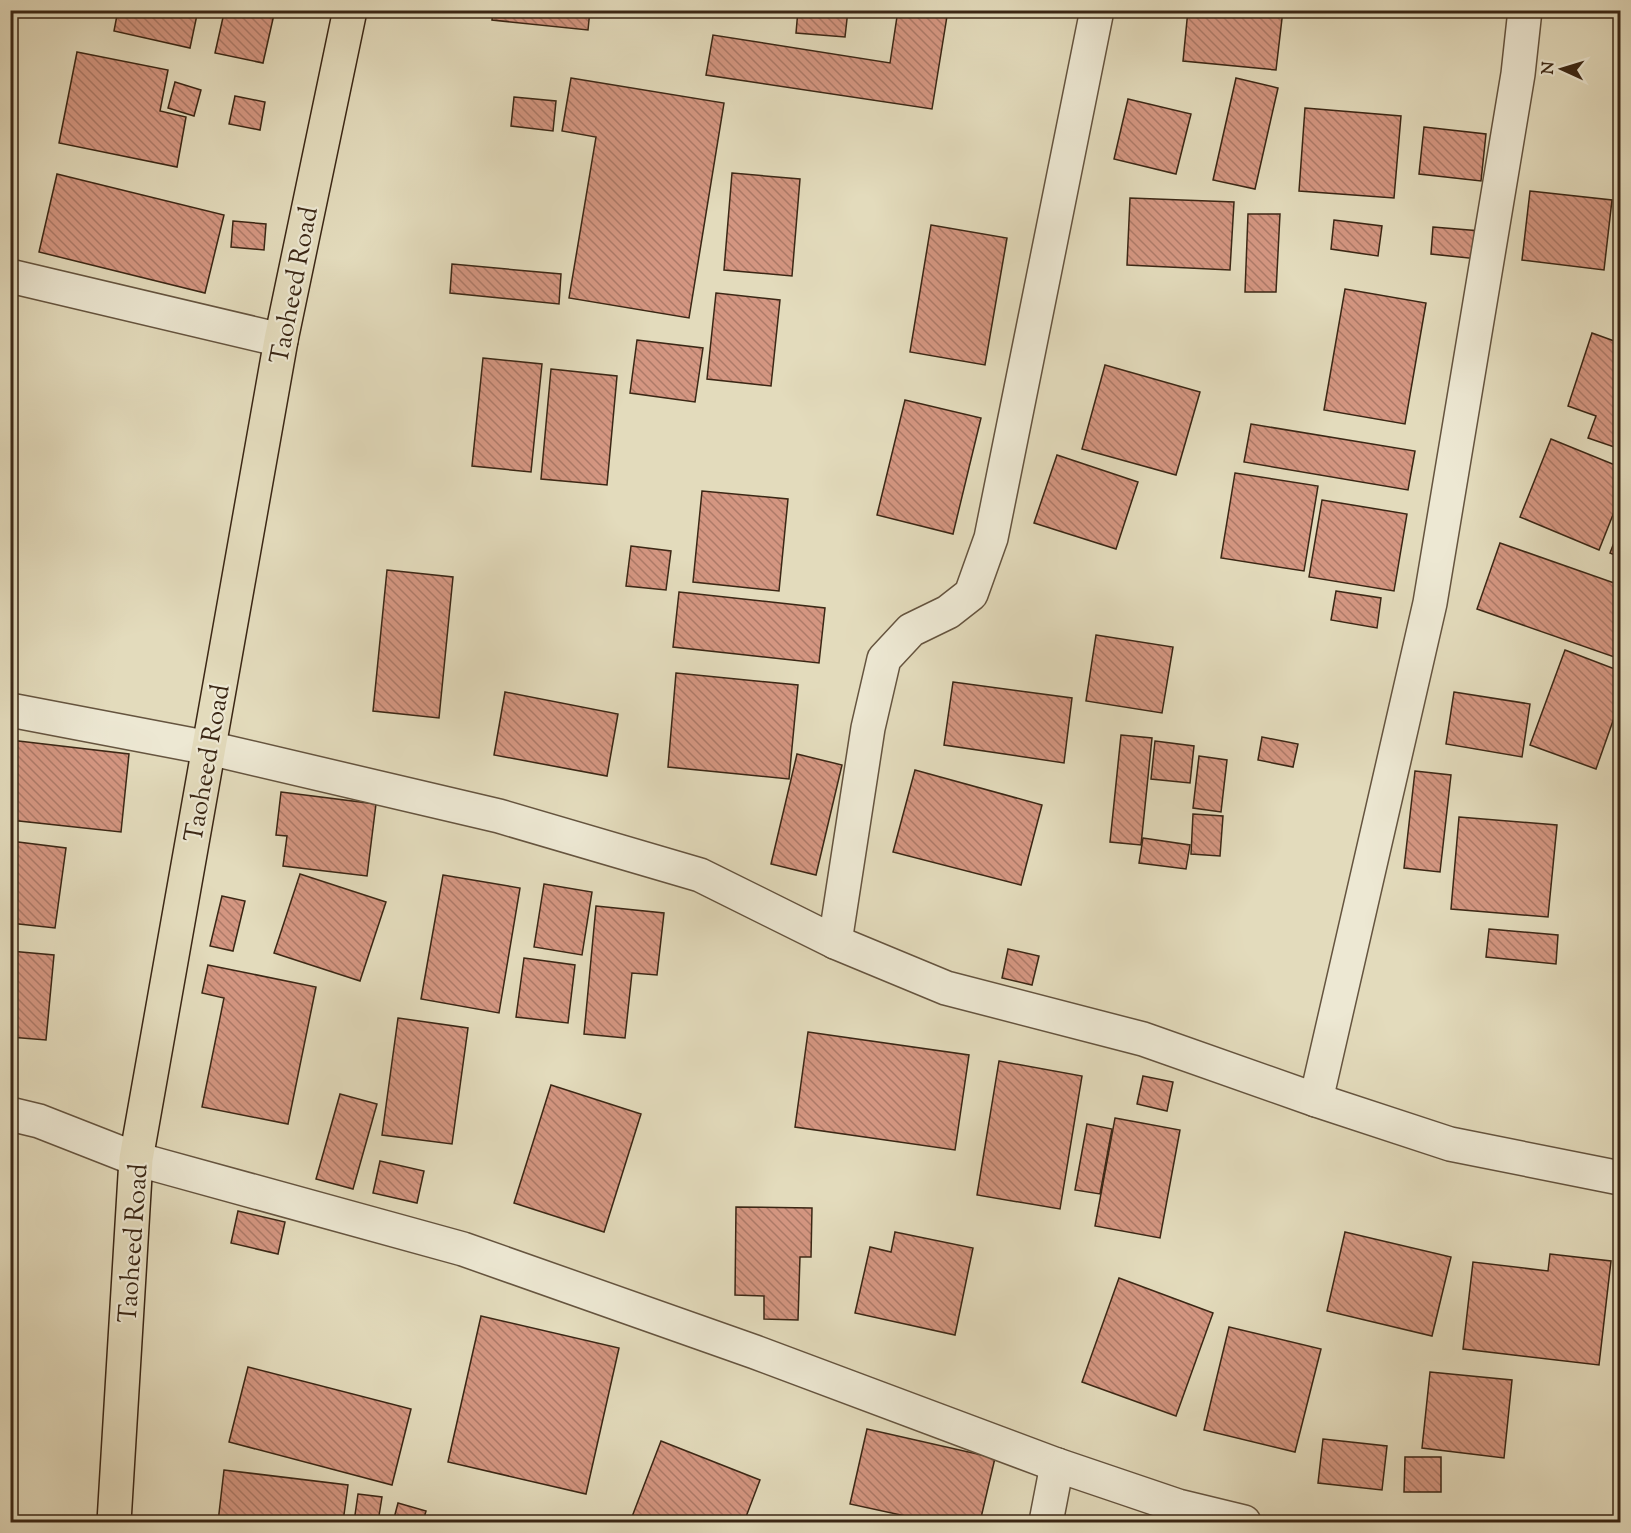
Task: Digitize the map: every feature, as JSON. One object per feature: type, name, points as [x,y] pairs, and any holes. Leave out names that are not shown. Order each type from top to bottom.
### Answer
[{"type":"main road","name":"Taoheed Road","points":[[114,1522],[136,1159],[281,340],[350,10]]},
{"type":"street","points":[[835,942],[868,728],[884,659],[911,630],[948,612],[971,594],[991,538],[1097,10]]},
{"type":"street","points":[[1316,1100],[1430,603],[1518,74],[1525,10]]},
{"type":"street","points":[[10,276],[281,340]]},
{"type":"street","points":[[10,710],[209,748],[499,816],[700,875],[835,942],[946,988],[1143,1039],[1316,1100],[1450,1143],[1620,1178]]},
{"type":"street","points":[[10,1114],[39,1121],[136,1159],[463,1249],[755,1352],[1057,1465],[1178,1506],[1244,1522]]},
{"type":"street","points":[[1046,1522],[1057,1465]]},
{"type":"building","points":[[118,10],[198,10],[190,48],[114,31]]},
{"type":"building","points":[[214,10],[275,10],[263,63],[215,53],[224,13]]},
{"type":"building","points":[[493,10],[590,10],[588,30],[492,20]]},
{"type":"building","points":[[662,10],[702,10],[702,17],[662,16]]},
{"type":"building","points":[[798,10],[848,10],[845,37],[796,33]]},
{"type":"building","points":[[898,10],[948,10],[932,109],[706,75],[713,35],[890,63]]},
{"type":"building","points":[[1188,10],[1283,10],[1276,70],[1183,61]]},
{"type":"building","points":[[77,52],[168,70],[160,111],[186,117],[177,167],[59,143]]},
{"type":"building","points":[[571,78],[724,103],[689,318],[569,298],[596,137],[562,131]]},
{"type":"building","points":[[1236,78],[1278,88],[1255,189],[1213,180]]},
{"type":"building","points":[[175,82],[201,90],[194,116],[168,108]]},
{"type":"building","points":[[235,96],[265,102],[260,130],[229,124]]},
{"type":"building","points":[[514,97],[556,101],[553,131],[511,126]]},
{"type":"building","points":[[1128,99],[1191,114],[1176,174],[1114,159]]},
{"type":"building","points":[[1305,108],[1401,116],[1394,198],[1299,191]]},
{"type":"building","points":[[1424,127],[1486,134],[1481,181],[1419,174]]},
{"type":"building","points":[[732,173],[800,179],[792,276],[724,270]]},
{"type":"building","points":[[57,174],[224,215],[205,293],[39,252]]},
{"type":"building","points":[[1530,191],[1612,200],[1604,270],[1522,260]]},
{"type":"building","points":[[1130,198],[1234,202],[1230,270],[1127,265]]},
{"type":"building","points":[[1248,214],[1280,214],[1276,292],[1245,292]]},
{"type":"building","points":[[1334,220],[1382,226],[1378,256],[1331,249]]},
{"type":"building","points":[[233,221],[266,224],[264,250],[231,247]]},
{"type":"building","points":[[931,225],[1007,238],[985,365],[910,352]]},
{"type":"building","points":[[1433,227],[1481,231],[1478,259],[1431,254]]},
{"type":"building","points":[[452,264],[561,274],[559,304],[450,293]]},
{"type":"building","points":[[1345,289],[1426,303],[1405,424],[1324,410]]},
{"type":"building","points":[[716,293],[780,300],[771,386],[707,379]]},
{"type":"building","points":[[1592,333],[1620,343],[1620,449],[1588,438],[1596,416],[1568,406]]},
{"type":"building","points":[[637,340],[703,348],[695,402],[630,393]]},
{"type":"building","points":[[483,358],[542,364],[531,472],[472,466]]},
{"type":"building","points":[[1105,365],[1200,392],[1176,475],[1082,449]]},
{"type":"building","points":[[551,369],[617,376],[607,485],[541,479]]},
{"type":"building","points":[[905,400],[981,418],[953,534],[877,515]]},
{"type":"building","points":[[1251,424],[1415,451],[1408,490],[1244,462]]},
{"type":"building","points":[[1551,439],[1620,467],[1620,497],[1599,550],[1520,517]]},
{"type":"building","points":[[1057,455],[1138,482],[1116,549],[1034,523]]},
{"type":"building","points":[[1235,473],[1318,486],[1304,571],[1221,558]]},
{"type":"building","points":[[702,491],[788,499],[779,591],[693,582]]},
{"type":"building","points":[[1322,500],[1407,514],[1394,591],[1309,577]]},
{"type":"building","points":[[1620,527],[1620,557],[1610,553]]},
{"type":"building","points":[[1500,543],[1620,585],[1620,659],[1477,609]]},
{"type":"building","points":[[631,546],[671,551],[666,590],[626,586]]},
{"type":"building","points":[[387,570],[453,577],[439,718],[373,711]]},
{"type":"building","points":[[1336,591],[1381,598],[1377,628],[1331,620]]},
{"type":"building","points":[[679,592],[825,608],[819,663],[673,647]]},
{"type":"building","points":[[1096,635],[1173,647],[1162,713],[1086,701]]},
{"type":"building","points":[[1565,650],[1620,671],[1620,701],[1596,769],[1530,745]]},
{"type":"building","points":[[676,673],[798,685],[789,779],[668,767]]},
{"type":"building","points":[[953,682],[1072,698],[1064,763],[944,745]]},
{"type":"building","points":[[505,692],[618,714],[607,776],[494,755]]},
{"type":"building","points":[[1454,692],[1530,704],[1522,757],[1446,744]]},
{"type":"building","points":[[1121,735],[1152,738],[1141,845],[1110,842]]},
{"type":"building","points":[[1262,737],[1298,744],[1293,767],[1258,760]]},
{"type":"building","points":[[10,740],[129,754],[121,832],[10,820]]},
{"type":"building","points":[[1155,741],[1194,746],[1190,783],[1151,779]]},
{"type":"building","points":[[797,754],[842,765],[816,875],[771,864]]},
{"type":"building","points":[[1199,756],[1227,760],[1221,812],[1193,808]]},
{"type":"building","points":[[915,770],[1042,805],[1021,885],[893,852]]},
{"type":"building","points":[[1415,771],[1451,775],[1440,872],[1404,868]]},
{"type":"building","points":[[281,792],[376,804],[367,876],[283,866],[287,836],[276,835]]},
{"type":"building","points":[[1193,814],[1223,816],[1220,856],[1191,854]]},
{"type":"building","points":[[1459,817],[1557,825],[1548,917],[1451,909]]},
{"type":"building","points":[[1143,838],[1190,845],[1186,869],[1139,863]]},
{"type":"building","points":[[10,841],[66,848],[55,928],[10,923]]},
{"type":"building","points":[[300,874],[386,902],[360,981],[274,953]]},
{"type":"building","points":[[443,875],[520,888],[499,1013],[421,999]]},
{"type":"building","points":[[544,884],[592,892],[582,955],[534,947]]},
{"type":"building","points":[[222,896],[245,901],[233,951],[210,946]]},
{"type":"building","points":[[596,906],[664,913],[657,975],[632,973],[625,1038],[584,1034]]},
{"type":"building","points":[[1489,929],[1558,935],[1556,964],[1486,957]]},
{"type":"building","points":[[1008,949],[1039,956],[1032,985],[1002,978]]},
{"type":"building","points":[[10,951],[54,955],[46,1040],[10,1037]]},
{"type":"building","points":[[524,958],[575,965],[568,1023],[516,1017]]},
{"type":"building","points":[[208,965],[316,987],[288,1124],[202,1107],[224,998],[202,993]]},
{"type":"building","points":[[398,1018],[468,1028],[452,1144],[382,1135]]},
{"type":"building","points":[[808,1032],[969,1055],[955,1150],[795,1127]]},
{"type":"building","points":[[999,1061],[1082,1076],[1060,1209],[977,1195]]},
{"type":"building","points":[[1143,1076],[1173,1082],[1167,1111],[1137,1104]]},
{"type":"building","points":[[551,1085],[641,1114],[604,1232],[514,1203]]},
{"type":"building","points":[[340,1094],[377,1104],[353,1189],[316,1179]]},
{"type":"building","points":[[1115,1118],[1180,1130],[1160,1238],[1095,1226]]},
{"type":"building","points":[[1087,1124],[1112,1129],[1100,1194],[1075,1190]]},
{"type":"building","points":[[380,1161],[424,1171],[417,1203],[373,1193]]},
{"type":"building","points":[[736,1207],[812,1208],[811,1257],[800,1257],[798,1320],[764,1319],[764,1296],[735,1295]]},
{"type":"building","points":[[238,1211],[285,1222],[278,1254],[231,1243]]},
{"type":"building","points":[[895,1232],[973,1248],[955,1335],[855,1313],[870,1247],[891,1252]]},
{"type":"building","points":[[1345,1232],[1451,1257],[1432,1336],[1327,1311]]},
{"type":"building","points":[[1550,1254],[1611,1261],[1599,1365],[1463,1349],[1473,1262],[1548,1271]]},
{"type":"building","points":[[1119,1278],[1213,1313],[1176,1416],[1082,1382]]},
{"type":"building","points":[[481,1316],[619,1348],[586,1494],[448,1462]]},
{"type":"building","points":[[1229,1327],[1321,1349],[1295,1452],[1204,1430]]},
{"type":"building","points":[[248,1367],[411,1409],[392,1485],[229,1442]]},
{"type":"building","points":[[1430,1372],[1512,1380],[1504,1458],[1422,1448]]},
{"type":"building","points":[[867,1429],[995,1458],[980,1522],[933,1522],[850,1504]]},
{"type":"building","points":[[1323,1439],[1387,1446],[1382,1490],[1318,1483]]},
{"type":"building","points":[[661,1441],[760,1480],[744,1522],[630,1522]]},
{"type":"building","points":[[1405,1457],[1441,1457],[1441,1492],[1404,1492]]},
{"type":"building","points":[[224,1470],[348,1485],[343,1522],[218,1522]]},
{"type":"building","points":[[358,1494],[382,1497],[378,1522],[354,1522]]},
{"type":"building","points":[[398,1503],[426,1511],[423,1522],[393,1522]]}]
